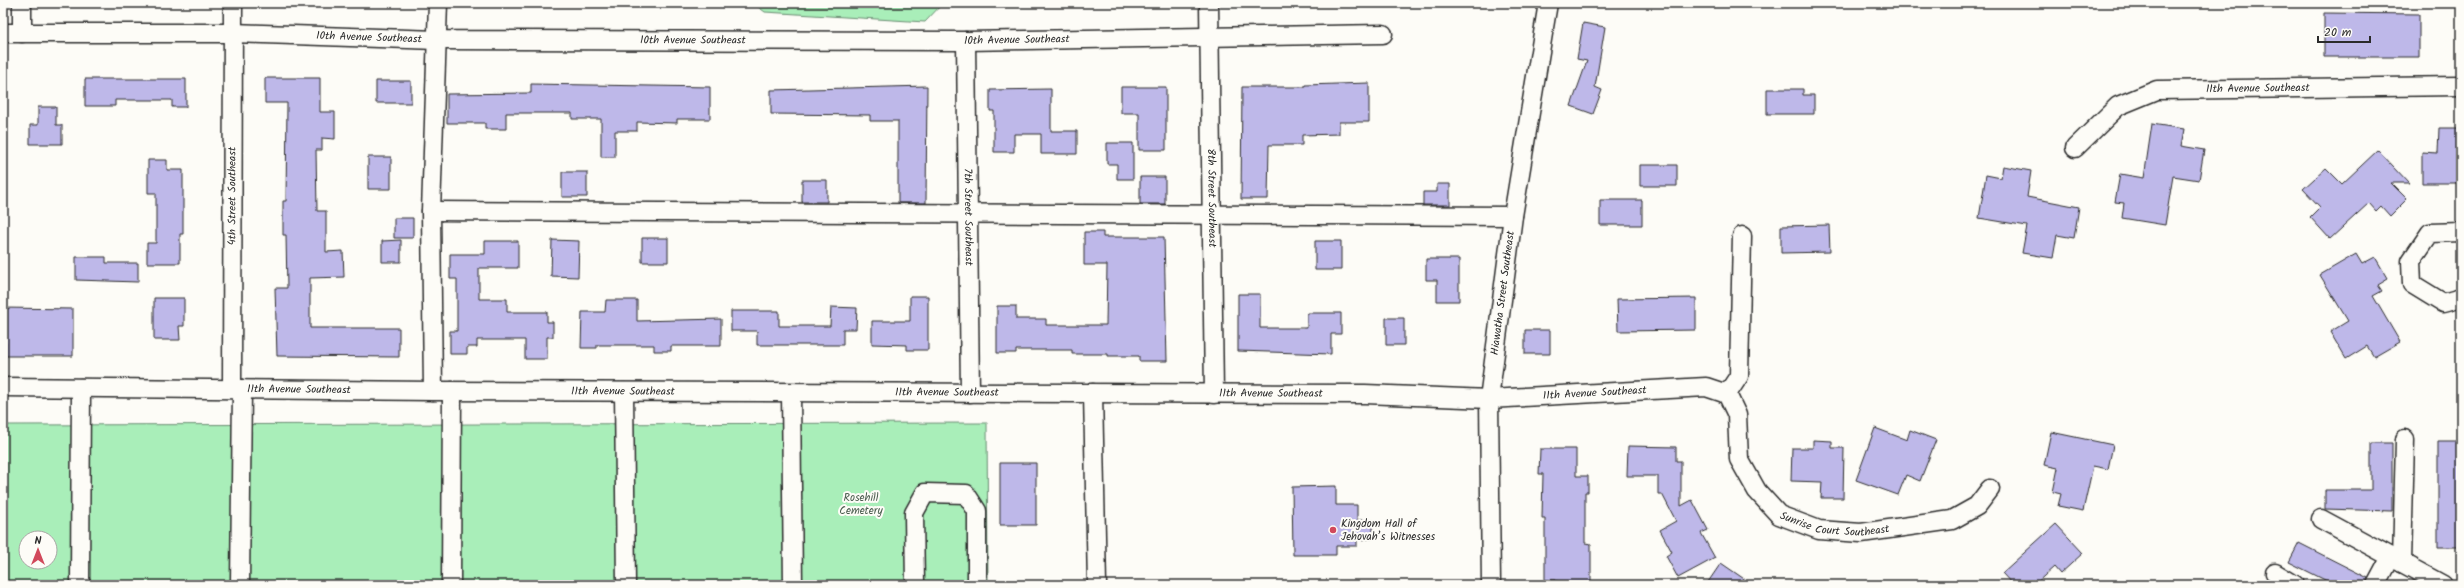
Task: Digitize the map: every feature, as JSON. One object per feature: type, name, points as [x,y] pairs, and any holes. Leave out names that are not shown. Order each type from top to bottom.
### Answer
[{"type":"street","points":[[22,3],[22,33]]},
{"type":"street","name":"4th Street Southeast","points":[[233,3],[232,33],[240,585]]},
{"type":"street","points":[[433,391],[431,211],[438,3]]},
{"type":"street","name":"8th Street Southeast","points":[[1209,3],[1214,394]]},
{"type":"street","name":"Hiawatha Street Southeast","points":[[1491,585],[1489,399],[1513,216],[1548,3]]},
{"type":"street","name":"10th Avenue Southeast","points":[[3,33],[232,33],[437,40],[966,41],[1383,34]]},
{"type":"street","name":"7th Street Southeast","points":[[966,41],[970,393]]},
{"type":"street","name":"11th Avenue Southeast","points":[[2075,148],[2118,106],[2157,90],[2461,86]]},
{"type":"street","points":[[431,211],[968,215],[1513,216]]},
{"type":"street","points":[[2461,232],[2430,233],[2411,261],[2412,284],[2443,302],[2461,298]]},
{"type":"street","points":[[1727,394],[1739,376],[1742,236]]},
{"type":"street","name":"11th Avenue Southeast","points":[[3,387],[791,393],[1365,394],[1489,399],[1706,387],[1727,394]]},
{"type":"street","points":[[80,388],[80,585]]},
{"type":"street","points":[[451,585],[452,391]]},
{"type":"street","points":[[624,392],[626,585]]},
{"type":"street","points":[[791,393],[793,585]]},
{"type":"street","points":[[1093,393],[1097,585]]},
{"type":"street","name":"Sunrise Court Southeast","points":[[1727,394],[1737,415],[1739,459],[1757,491],[1779,515],[1819,530],[1861,533],[1952,520],[1977,506],[1990,489]]},
{"type":"street","points":[[2376,585],[2397,560],[2405,439]]},
{"type":"street","points":[[916,585],[914,513],[925,493],[966,494],[977,511],[978,585]]},
{"type":"street","points":[[2321,519],[2443,585]]},
{"type":"street","points":[[2275,573],[2295,585]]},
{"type":"green space","points":[[753,3],[943,3],[925,22],[765,12]]},
{"type":"green space","name":"Rosehill Cemetery","points":[[987,423],[988,585],[3,585],[3,425]]},
{"type":"building","points":[[2324,13],[2419,14],[2419,57],[2324,57]]},
{"type":"building","points":[[1583,23],[1605,27],[1595,87],[1602,90],[1593,114],[1571,106],[1587,61],[1577,59]]},
{"type":"building","points":[[265,78],[320,78],[320,112],[335,112],[335,139],[322,138],[322,150],[316,150],[317,211],[326,211],[326,252],[343,251],[344,277],[310,278],[310,328],[399,328],[399,357],[277,356],[275,288],[287,288],[286,235],[283,235],[283,201],[286,201],[287,103],[265,103]]},
{"type":"building","points":[[85,79],[186,79],[186,107],[172,107],[172,100],[115,100],[115,106],[85,106]]},
{"type":"building","points":[[376,81],[411,81],[411,103],[376,103]]},
{"type":"building","points":[[1369,83],[1369,122],[1339,122],[1339,134],[1302,135],[1302,145],[1269,145],[1268,199],[1241,199],[1242,87],[1305,87],[1305,85]]},
{"type":"building","points":[[531,84],[710,87],[710,119],[677,119],[677,123],[637,122],[637,131],[615,131],[615,157],[601,157],[601,119],[572,119],[572,113],[506,113],[506,129],[485,129],[485,123],[447,123],[447,94],[531,93]]},
{"type":"building","points":[[927,86],[926,203],[898,203],[898,121],[870,121],[870,115],[771,114],[771,90]]},
{"type":"building","points":[[1121,87],[1166,87],[1166,150],[1139,150],[1139,113],[1121,113]]},
{"type":"building","points":[[1051,89],[1051,131],[1077,131],[1077,154],[1041,154],[1041,134],[1014,134],[1014,152],[994,152],[994,111],[990,111],[990,90]]},
{"type":"building","points":[[1767,89],[1803,89],[1803,95],[1814,95],[1814,114],[1767,114]]},
{"type":"building","points":[[38,107],[56,107],[56,125],[62,125],[62,144],[30,144],[30,125],[38,125]]},
{"type":"building","points":[[2152,124],[2184,129],[2181,146],[2204,150],[2199,180],[2173,176],[2165,225],[2122,218],[2124,203],[2115,202],[2120,174],[2144,178]]},
{"type":"building","points":[[2439,128],[2461,128],[2461,183],[2422,183],[2422,152],[2438,153]]},
{"type":"building","points":[[1107,143],[1133,143],[1133,179],[1117,179],[1117,164],[1107,164]]},
{"type":"building","points":[[2378,150],[2409,183],[2391,183],[2407,199],[2390,216],[2381,206],[2376,211],[2369,203],[2330,239],[2310,217],[2320,207],[2303,189],[2326,168],[2342,184]]},
{"type":"building","points":[[368,157],[391,157],[391,189],[368,189]]},
{"type":"building","points":[[148,160],[167,160],[167,170],[183,170],[183,234],[180,234],[180,263],[147,263],[147,243],[156,243],[156,193],[148,193]]},
{"type":"building","points":[[1640,165],[1677,165],[1677,186],[1640,186]]},
{"type":"building","points":[[2003,166],[2031,171],[2027,197],[2079,207],[2074,238],[2057,235],[2053,258],[2022,253],[2027,226],[1979,218],[1986,175],[2001,178]]},
{"type":"building","points":[[562,172],[587,172],[587,197],[562,197]]},
{"type":"building","points":[[1140,177],[1165,177],[1165,204],[1140,204]]},
{"type":"building","points":[[802,180],[827,180],[827,202],[802,202]]},
{"type":"building","points":[[1437,184],[1450,184],[1450,205],[1423,205],[1423,192],[1437,192]]},
{"type":"building","points":[[1600,200],[1642,200],[1642,225],[1600,225]]},
{"type":"building","points":[[394,218],[413,218],[413,238],[394,238]]},
{"type":"building","points":[[1829,225],[1830,252],[1781,253],[1781,226]]},
{"type":"building","points":[[1084,232],[1103,232],[1103,237],[1164,237],[1167,361],[1139,361],[1139,356],[1072,354],[1072,350],[1016,350],[1016,353],[997,353],[997,306],[1016,306],[1016,319],[1046,319],[1046,325],[1106,325],[1107,265],[1084,265]]},
{"type":"building","points":[[642,238],[668,238],[668,262],[642,262]]},
{"type":"building","points":[[401,240],[401,262],[382,262],[382,241]]},
{"type":"building","points":[[552,240],[579,241],[578,277],[551,276]]},
{"type":"building","points":[[485,241],[518,241],[518,268],[479,268],[479,299],[507,299],[507,312],[547,312],[547,322],[553,322],[553,337],[547,337],[547,359],[525,359],[525,340],[477,340],[477,347],[467,347],[467,354],[450,354],[450,331],[457,331],[457,279],[450,279],[450,254],[485,254]]},
{"type":"building","points":[[1315,241],[1341,241],[1341,270],[1315,270]]},
{"type":"building","points":[[2356,254],[2362,264],[2375,257],[2388,279],[2378,285],[2382,291],[2373,296],[2400,342],[2374,357],[2367,346],[2346,359],[2330,332],[2348,321],[2320,275]]},
{"type":"building","points":[[76,257],[106,257],[106,263],[138,263],[138,282],[76,280]]},
{"type":"building","points":[[1426,259],[1459,259],[1459,301],[1437,301],[1437,280],[1426,280]]},
{"type":"building","points":[[1238,294],[1260,294],[1260,328],[1307,328],[1307,313],[1341,313],[1341,334],[1331,334],[1331,354],[1238,351]]},
{"type":"building","points":[[910,296],[928,296],[928,350],[907,350],[907,345],[872,344],[872,321],[910,321]]},
{"type":"building","points":[[154,298],[184,298],[184,326],[179,326],[180,340],[154,340]]},
{"type":"building","points":[[1696,298],[1696,330],[1618,331],[1617,299]]},
{"type":"building","points":[[606,300],[637,300],[637,321],[721,319],[721,346],[671,346],[671,351],[654,351],[654,345],[597,345],[597,348],[581,348],[582,312],[605,312]]},
{"type":"building","points":[[831,307],[857,308],[856,329],[843,329],[843,345],[757,345],[757,331],[731,331],[731,311],[779,311],[779,326],[830,326]]},
{"type":"building","points":[[3,308],[73,309],[73,356],[6,356],[6,343],[3,343]]},
{"type":"building","points":[[1386,318],[1404,318],[1404,345],[1386,345]]},
{"type":"building","points":[[1525,330],[1550,330],[1550,354],[1525,354]]},
{"type":"building","points":[[1875,428],[1907,440],[1910,430],[1936,440],[1920,481],[1906,475],[1898,495],[1856,480]]},
{"type":"building","points":[[2051,432],[2113,445],[2108,469],[2093,466],[2083,511],[2058,506],[2061,494],[2053,492],[2058,468],[2044,465]]},
{"type":"building","points":[[1813,440],[1832,441],[1832,448],[1844,448],[1843,498],[1821,498],[1822,482],[1791,481],[1792,448],[1813,448]]},
{"type":"building","points":[[2438,441],[2461,441],[2461,547],[2438,547]]},
{"type":"building","points":[[2371,443],[2392,443],[2392,511],[2325,509],[2325,490],[2371,490]]},
{"type":"building","points":[[1628,446],[1676,447],[1676,461],[1681,461],[1681,506],[1692,500],[1708,530],[1701,533],[1715,558],[1678,578],[1666,556],[1672,552],[1660,530],[1676,521],[1662,494],[1658,494],[1658,476],[1627,476]]},
{"type":"building","points":[[1540,449],[1576,449],[1576,476],[1588,476],[1588,492],[1585,492],[1585,543],[1591,544],[1591,585],[1556,585],[1556,580],[1545,580],[1545,518],[1542,518],[1543,474],[1539,474]]},
{"type":"building","points":[[1000,463],[1036,463],[1036,525],[1000,525]]},
{"type":"building","name":"Kingdom Hall of Jehovah’s Witnesses","points":[[1336,486],[1336,505],[1357,505],[1357,520],[1373,520],[1373,539],[1357,540],[1357,546],[1336,546],[1336,555],[1293,555],[1292,487]]},
{"type":"building","points":[[2056,524],[2083,553],[2060,574],[2054,567],[2034,585],[2013,585],[2002,573]]},
{"type":"building","points":[[2299,543],[2368,578],[2366,585],[2335,585],[2289,562]]},
{"type":"building","points":[[1721,563],[1753,585],[1706,585]]},
{"type":"place","name":"Kingdom Hall of Jehovah’s Witnesses","points":[[1333,530]]}]
